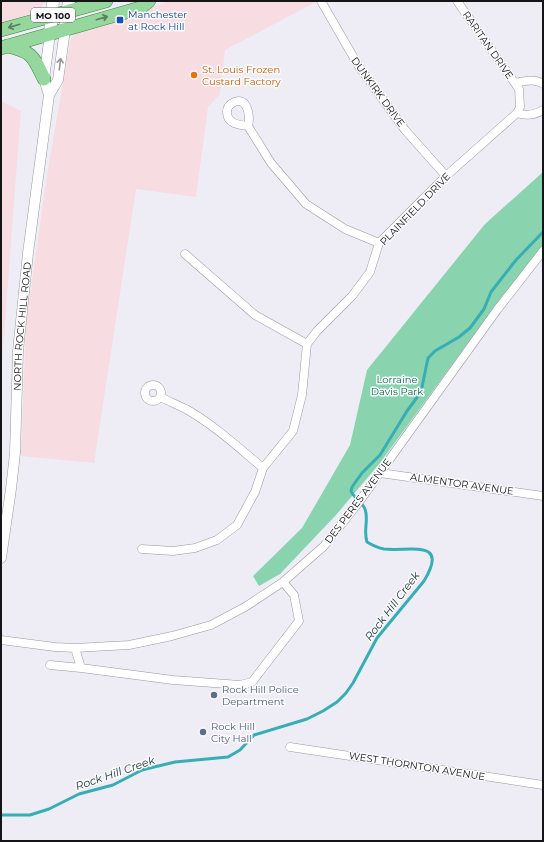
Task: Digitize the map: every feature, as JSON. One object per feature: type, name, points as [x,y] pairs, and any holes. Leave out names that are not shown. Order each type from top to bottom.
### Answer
[{"type":"main road","points":[[50,34],[53,1]]},
{"type":"main road","name":"MO 100","points":[[4,47],[140,8],[149,1]]},
{"type":"main road","name":"MO 100","points":[[1,30],[52,16],[68,6],[97,2]]},
{"type":"main road","points":[[65,30],[68,6]]},
{"type":"main road","points":[[4,47],[20,49],[28,53],[33,58],[44,78]]},
{"type":"street","name":"DUNKIRK DRIVE","points":[[321,1],[358,65],[405,130],[446,176]]},
{"type":"street","name":"RARITAN DRIVE","points":[[457,1],[517,86]]},
{"type":"street","name":"NORTH ROCK HILL ROAD","points":[[1,558],[15,453],[18,351],[28,253],[49,95],[58,80],[65,30]]},
{"type":"street","name":"NORTH ROCK HILL ROAD","points":[[49,95],[44,78],[50,34]]},
{"type":"street","points":[[543,84],[540,82],[526,80],[517,86],[520,107],[517,113],[523,115],[535,114],[543,110]]},
{"type":"street","name":"PLAINFIELD DRIVE","points":[[307,344],[317,331],[352,296],[370,272],[379,243],[446,176],[517,113]]},
{"type":"street","points":[[248,126],[270,163],[306,204],[345,229],[379,243]]},
{"type":"street","name":"DES PERES AVENUE","points":[[1,640],[75,648],[129,644],[172,636],[211,624],[245,607],[283,582],[324,546],[356,506],[497,310],[543,250]]},
{"type":"street","points":[[142,549],[173,551],[195,548],[217,540],[237,525],[256,492],[262,468],[293,431],[302,395],[307,344],[255,315],[185,254]]},
{"type":"street","points":[[160,397],[186,409],[203,420],[237,446],[262,468]]},
{"type":"street","name":"ALMENTOR AVENUE","points":[[380,473],[543,496]]},
{"type":"street","points":[[50,665],[173,680],[240,685],[252,682],[299,621],[294,595],[283,582]]},
{"type":"street","points":[[75,648],[81,668]]},
{"type":"street","name":"WEST THORNTON AVENUE","points":[[290,747],[543,785]]},
{"type":"shaded area","points":[[1,1],[46,1],[40,9],[35,12],[1,23]]},
{"type":"shaded area","points":[[170,1],[316,2],[225,50],[220,94],[208,107],[196,197],[136,189],[94,463],[21,456],[26,322],[47,175],[71,38],[77,32]]},
{"type":"shaded area","points":[[1,101],[21,111],[1,375]]},
{"type":"green space","name":"Lorraine Davis Park","points":[[543,172],[543,246],[465,347],[380,463],[336,515],[280,574],[259,586],[253,576],[302,528],[350,445],[367,370],[485,224]]},
{"type":"waterway","name":"Rock Hill Creek","points":[[1,815],[30,815],[49,809],[79,794],[113,785],[142,770],[175,762],[228,757],[240,750],[254,735],[307,719],[337,702],[346,693],[377,638],[424,581],[431,567],[432,558],[429,553],[423,550],[384,549],[367,542],[365,509],[352,493],[352,487],[362,473],[380,455],[407,411],[421,392],[428,358],[435,351],[459,337],[470,328],[484,309],[491,292],[516,260],[543,232]]},
{"type":"place","name":"Manchester at Rock Hill","points":[[120,20]]},
{"type":"place","name":"St. Louis Frozen Custard Factory","points":[[194,75]]},
{"type":"place","name":"Rock Hill Police Department","points":[[214,695]]},
{"type":"place","name":"Rock Hill City Hall","points":[[203,732]]}]
